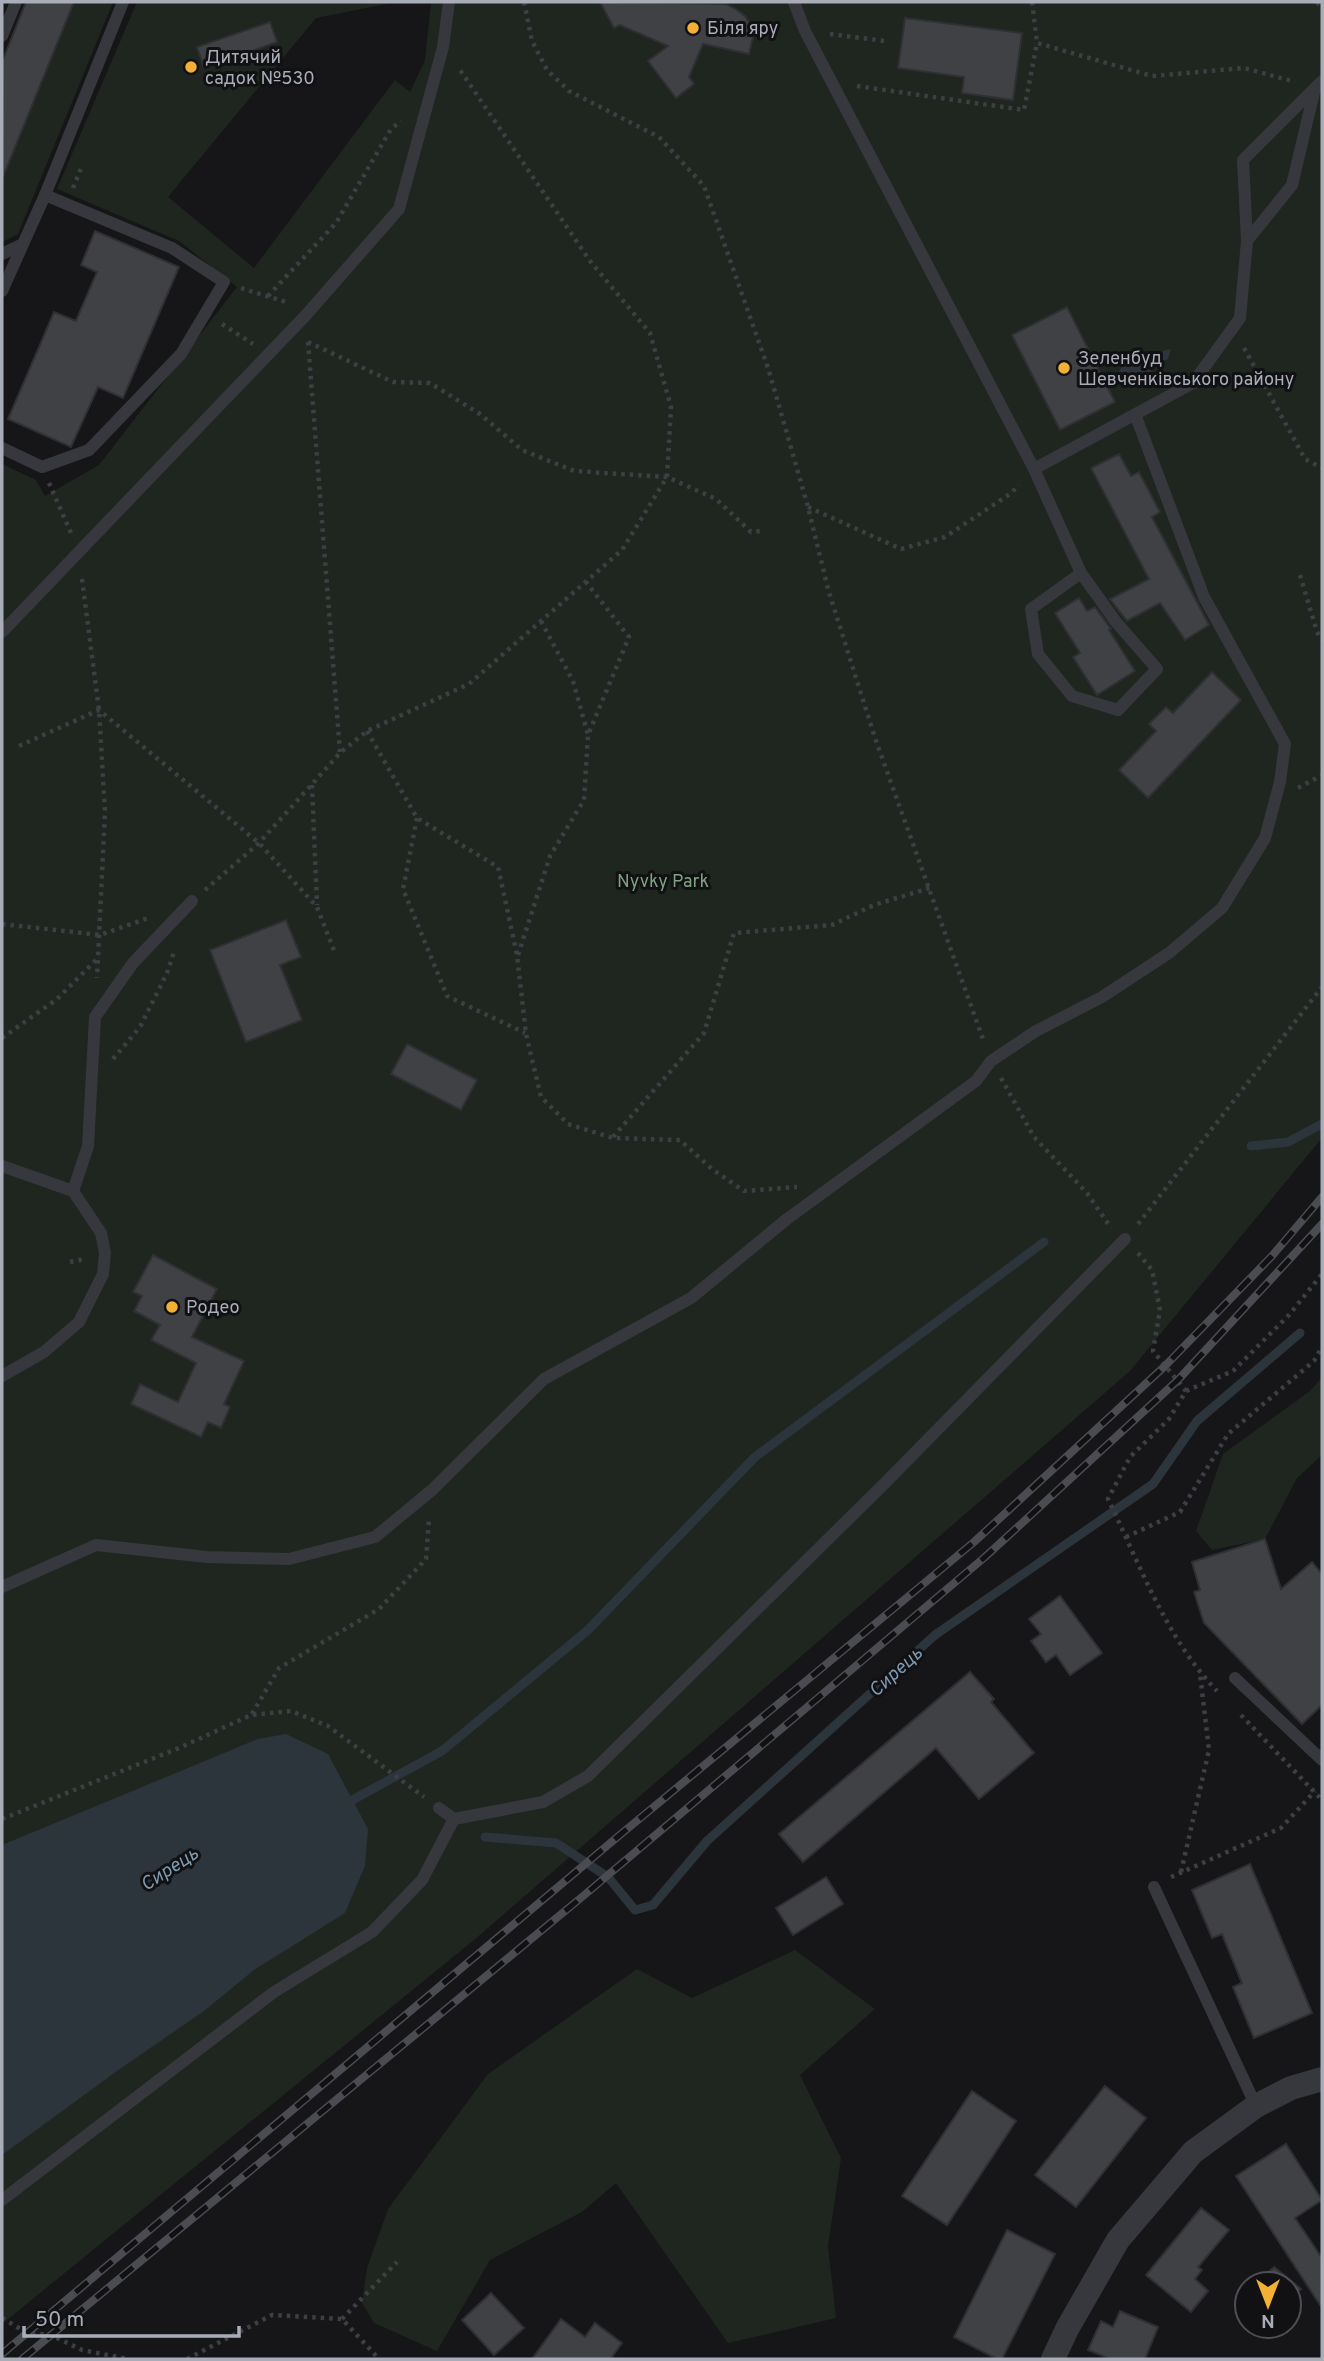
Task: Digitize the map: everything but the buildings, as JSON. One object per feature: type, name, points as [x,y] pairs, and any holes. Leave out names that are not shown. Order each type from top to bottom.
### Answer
[{"type":"street","points":[[1053,2359],[1118,2240],[1194,2152],[1256,2106],[1291,2088],[1322,2079]]},
{"type":"lane","points":[[2,36],[16,2]]},
{"type":"lane","points":[[2,291],[45,195],[123,2]]},
{"type":"lane","points":[[2,632],[306,315],[399,209],[443,47],[449,2]]},
{"type":"lane","points":[[794,2],[805,31],[1034,469],[1082,573],[1116,622],[1157,669],[1118,710],[1072,696],[1038,654],[1031,609],[1082,573]]},
{"type":"lane","points":[[1034,469],[1194,383],[1240,318],[1247,240],[1243,160],[1319,84]]},
{"type":"lane","points":[[1247,240],[1292,185],[1319,84]]},
{"type":"lane","points":[[2,448],[42,467],[89,450],[181,354],[224,282],[172,248],[45,195]]},
{"type":"lane","points":[[2,254],[23,244]]},
{"type":"lane","points":[[2,1587],[96,1545],[207,1558],[289,1559],[374,1537],[432,1490],[544,1379],[691,1298],[787,1219],[975,1081],[991,1061],[1036,1031],[1102,997],[1158,961],[1222,908],[1265,838],[1280,782],[1285,744],[1204,597],[1135,414]]},
{"type":"lane","points":[[73,1191],[89,1146],[95,1017],[133,962],[192,901]]},
{"type":"lane","points":[[2,1166],[73,1191],[101,1233],[105,1253],[103,1274],[79,1322],[44,1352],[2,1376]]},
{"type":"lane","points":[[439,1808],[454,1819],[543,1802],[587,1776],[886,1483],[1125,1239]]},
{"type":"lane","points":[[1235,1678],[1322,1760]]},
{"type":"lane","points":[[2,2200],[274,1992],[372,1932],[422,1880],[454,1819]]},
{"type":"lane","points":[[1154,1887],[1256,2106]]},
{"type":"path","points":[[524,2],[532,41],[547,70],[569,91],[659,137],[704,186],[769,371],[808,507],[828,589],[875,738],[991,1061],[1034,1137],[1087,1193],[1112,1229],[1125,1239],[1152,1270],[1160,1310],[1153,1351],[1185,1391]]},
{"type":"path","points":[[832,83],[1024,110],[1037,43],[1032,2]]},
{"type":"path","points":[[1317,2],[1322,8]]},
{"type":"path","points":[[805,31],[885,41]]},
{"type":"path","points":[[1037,43],[1152,76],[1244,68],[1319,84]]},
{"type":"path","points":[[192,901],[258,843],[340,753],[367,731],[469,684],[622,550],[667,477],[671,407],[650,333],[590,261],[443,47]]},
{"type":"path","points":[[268,296],[336,223],[391,129],[429,99]]},
{"type":"path","points":[[224,282],[294,304],[306,315],[340,753]]},
{"type":"path","points":[[205,314],[269,353]]},
{"type":"path","points":[[1240,318],[1245,353],[1305,459],[1322,468]]},
{"type":"path","points":[[308,342],[393,382],[430,383],[480,414],[522,450],[574,471],[667,477],[716,499],[751,532],[760,531]]},
{"type":"path","points":[[42,467],[79,551],[99,710],[105,812],[100,935]]},
{"type":"path","points":[[808,507],[901,549],[945,537],[1010,494],[1034,469]]},
{"type":"path","points":[[1300,575],[1317,632],[1322,640]]},
{"type":"path","points":[[586,582],[629,637],[587,735]]},
{"type":"path","points":[[517,955],[550,856],[584,800],[587,735],[573,681],[541,621]]},
{"type":"path","points":[[19,746],[99,710]]},
{"type":"path","points":[[99,710],[258,843],[317,907]]},
{"type":"path","points":[[367,731],[417,818],[498,867],[517,955],[526,1034],[541,1097],[568,1124],[612,1138],[680,1140],[712,1169],[744,1191],[835,1184]]},
{"type":"path","points":[[312,784],[317,907],[335,953]]},
{"type":"path","points":[[417,818],[404,889],[447,996],[526,1034]]},
{"type":"path","points":[[612,1138],[704,1033],[734,933],[832,925],[874,905],[930,888]]},
{"type":"path","points":[[2,924],[100,935],[152,916]]},
{"type":"path","points":[[92,1085],[140,1027],[167,973],[175,949]]},
{"type":"path","points":[[2,1038],[57,999],[99,957]]},
{"type":"path","points":[[1125,1239],[1322,987]]},
{"type":"path","points":[[1219,1693],[1200,1674],[1168,1625],[1108,1499],[1130,1458],[1169,1419],[1185,1391],[1233,1371],[1289,1314],[1322,1274]]},
{"type":"path","points":[[1126,1537],[1180,1512],[1228,1434],[1314,1361],[1322,1347]]},
{"type":"path","points":[[251,1715],[279,1668],[379,1609],[426,1559],[432,1490]]},
{"type":"path","points":[[1181,1872],[1209,1750],[1200,1674]]},
{"type":"path","points":[[2,1819],[179,1748],[251,1715],[291,1711],[328,1726],[439,1808]]},
{"type":"path","points":[[1238,1713],[1322,1800]]},
{"type":"path","points":[[1154,1887],[1181,1872],[1281,1828],[1315,1791]]},
{"type":"path","points":[[342,2319],[397,2262]]},
{"type":"path","points":[[187,2359],[272,2315],[342,2319],[379,2359]]},
{"type":"path","points":[[2,2318],[27,2333],[51,2335],[82,2350],[128,2359]]},
{"type":"green space","points":[[74,2],[113,2],[18,234],[2,242],[2,179]]},
{"type":"green space","name":"Nyvky Park","points":[[137,2],[396,2],[316,18],[168,197],[254,268],[395,80],[410,92],[425,60],[431,2],[1322,2],[1322,1138],[1130,1371],[474,1940],[2,2324],[2,464],[36,480],[45,496],[99,465],[237,287],[179,241],[57,189]]},
{"type":"green space","points":[[1322,1377],[1322,1455],[1297,1478],[1265,1539],[1212,1550],[1196,1531],[1223,1454],[1310,1391]]},
{"type":"green space","points":[[795,1950],[875,2009],[800,2075],[841,2158],[828,2246],[836,2318],[728,2343],[616,2183],[582,2212],[490,2260],[437,2351],[374,2323],[362,2303],[367,2268],[388,2209],[488,2074],[637,1969],[692,1998]]},
{"type":"water","points":[[1171,349],[1168,359],[1155,364],[1150,374],[1138,382],[1133,378],[1124,381],[1118,374],[1125,360]]},
{"type":"water","points":[[286,1734],[328,1754],[368,1829],[365,1866],[345,1913],[254,1970],[204,2011],[2,2155],[2,1845],[258,1739]]},
{"type":"waterway","points":[[1251,1146],[1288,1142],[1322,1124]]},
{"type":"waterway","points":[[345,1804],[442,1751],[588,1630],[755,1457],[1044,1242]]},
{"type":"waterway","name":"Сирець","points":[[485,1837],[556,1843],[608,1877],[635,1910],[653,1905],[707,1841],[935,1635],[1153,1484],[1197,1421],[1300,1333]]},
{"type":"railway","points":[[2,2354],[621,1834],[974,1542],[1165,1366],[1272,1256],[1322,1197]]},
{"type":"railway","points":[[22,2359],[582,1897],[985,1557],[1178,1380],[1322,1224]]},
{"type":"place","name":"Біля яру","points":[[693,28]]},
{"type":"place","name":"Дитячий садок №530","points":[[191,67]]},
{"type":"place","name":"Зеленбуд Шевченківського району","points":[[1064,368]]},
{"type":"place","name":"Родео","points":[[172,1307]]}]
